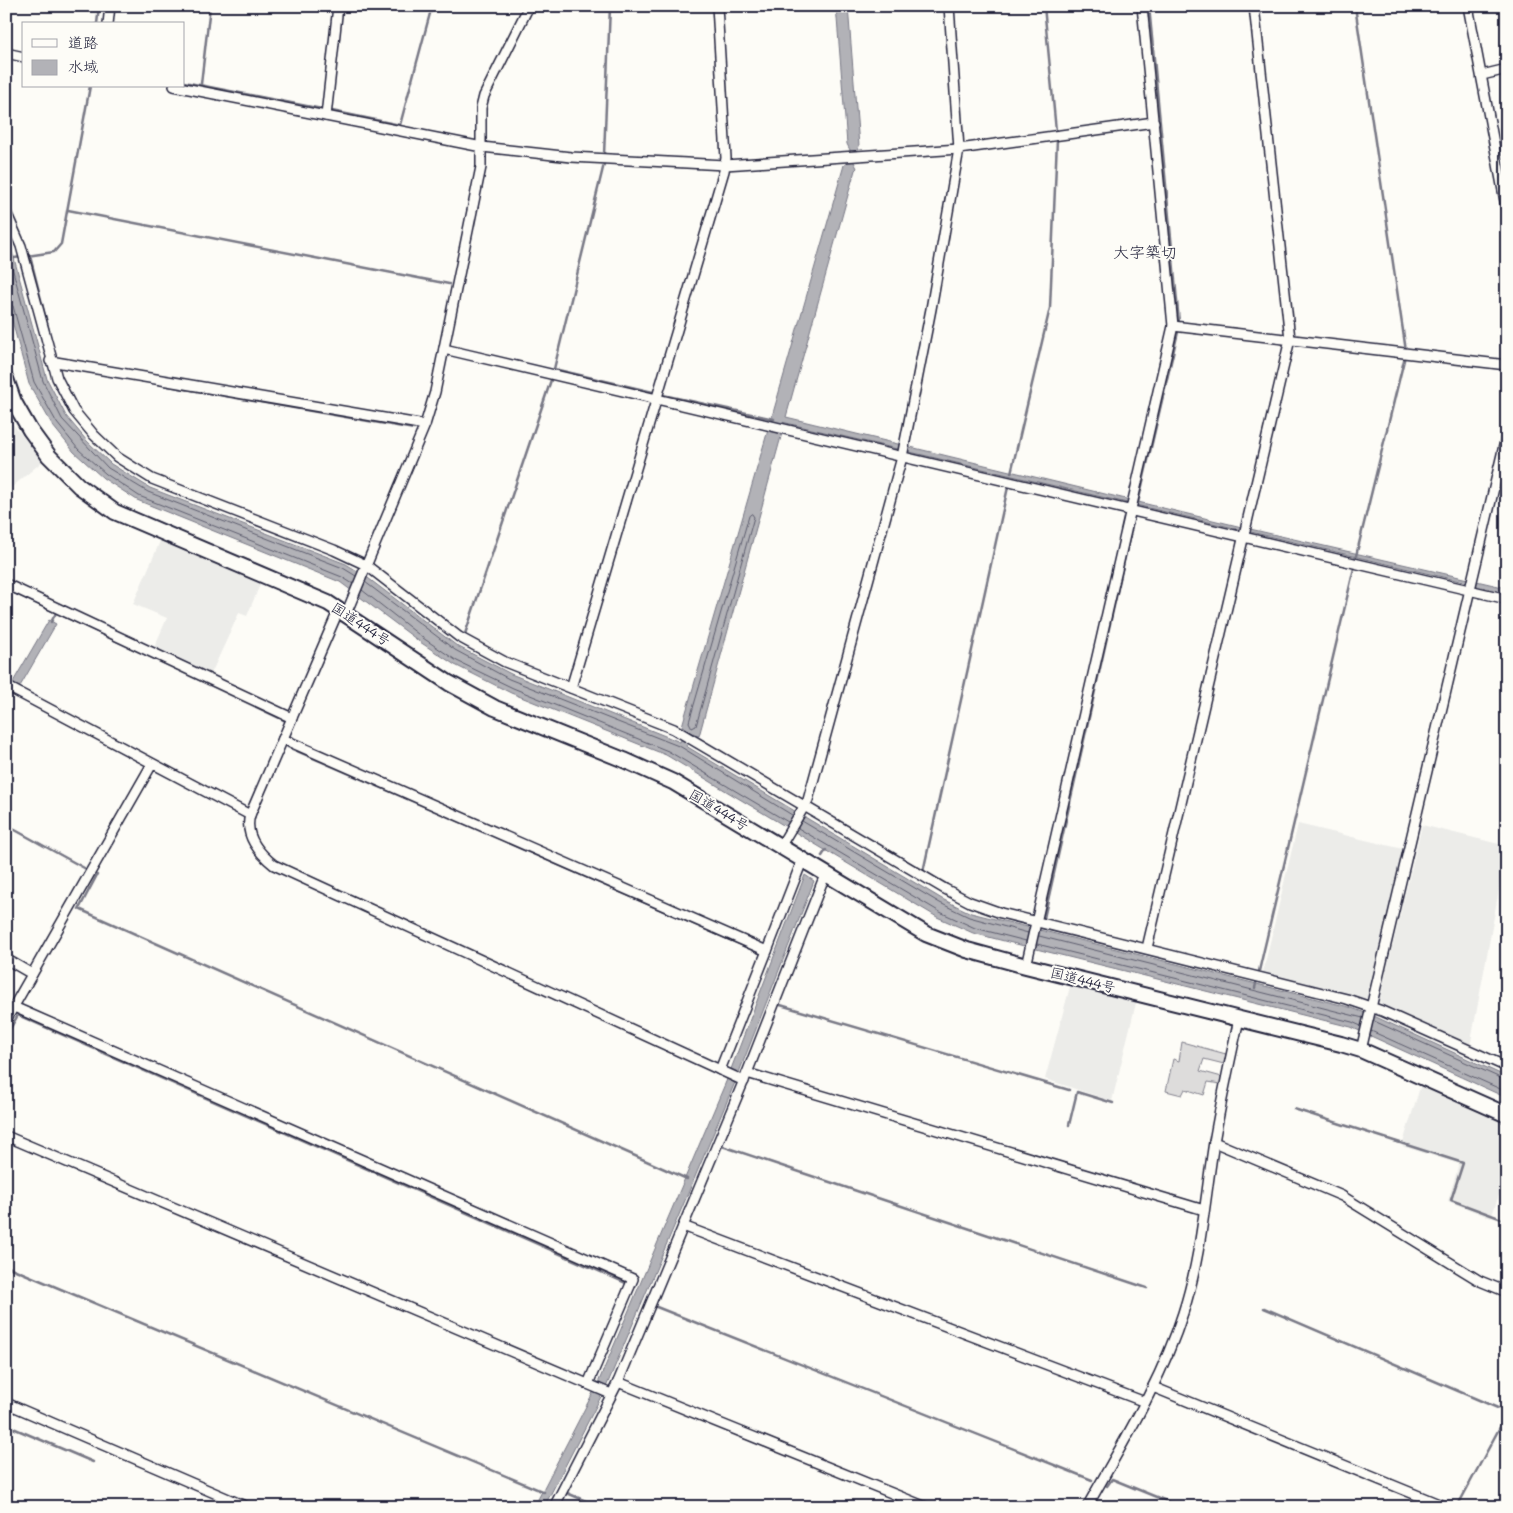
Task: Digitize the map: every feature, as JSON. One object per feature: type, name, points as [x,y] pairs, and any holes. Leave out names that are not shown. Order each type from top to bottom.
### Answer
[{"type":"highway","name":"国道444号","points":[[6,379],[10,405],[50,456],[79,486],[115,512],[343,612],[449,683],[495,708],[624,760],[673,782],[926,934],[967,950],[1026,966],[1240,1019],[1363,1044],[1507,1115]]},
{"type":"street","points":[[108,22],[110,6]]},
{"type":"street","points":[[326,116],[338,6]]},
{"type":"street","points":[[529,6],[484,96],[481,167],[435,392],[425,425],[352,599],[343,612],[292,718],[250,816],[248,830],[250,836],[274,865],[723,1071],[1204,1210]]},
{"type":"street","points":[[571,688],[725,165],[716,6]]},
{"type":"street","points":[[780,847],[804,808],[903,451],[959,149],[949,6]]},
{"type":"street","points":[[1026,966],[1173,326],[1142,6]]},
{"type":"street","points":[[1147,948],[1290,339],[1254,6]]},
{"type":"street","points":[[1468,6],[1507,212]]},
{"type":"street","points":[[6,53],[22,57]]},
{"type":"street","points":[[1482,74],[1507,69]]},
{"type":"street","points":[[184,88],[482,148],[570,157],[725,165],[959,149],[1154,122]]},
{"type":"street","points":[[6,212],[23,256],[50,361],[74,411],[94,435],[117,457],[152,479],[366,566],[459,637],[505,662],[687,737],[804,808],[945,889],[1001,913],[1037,924],[1147,948],[1346,999],[1507,1067]]},
{"type":"street","points":[[1173,326],[1507,365]]},
{"type":"street","points":[[444,349],[782,428],[903,451],[1471,585],[1507,599]]},
{"type":"street","points":[[50,361],[425,425]]},
{"type":"street","points":[[1363,1044],[1373,1010],[1507,433]]},
{"type":"street","points":[[6,584],[292,718]]},
{"type":"street","points":[[10,688],[250,816]]},
{"type":"street","points":[[283,739],[767,950]]},
{"type":"street","points":[[6,1020],[152,764]]},
{"type":"street","points":[[723,1071],[767,950],[804,862]]},
{"type":"street","points":[[554,1507],[609,1393],[618,1382],[744,1078],[824,874]]},
{"type":"street","points":[[6,959],[32,974]]},
{"type":"street","points":[[14,1007],[633,1279],[590,1385]]},
{"type":"street","points":[[1087,1507],[1153,1387],[1170,1352],[1184,1312],[1196,1264],[1214,1142],[1240,1019]]},
{"type":"street","points":[[6,1136],[609,1393]]},
{"type":"street","points":[[1214,1142],[1342,1196],[1480,1281],[1507,1292]]},
{"type":"street","points":[[683,1226],[1145,1402]]},
{"type":"street","points":[[618,1382],[926,1507]]},
{"type":"street","points":[[1153,1387],[1446,1507]]},
{"type":"street","points":[[6,1403],[247,1507]]},
{"type":"shaded area","points":[[6,416],[43,461],[6,492]]},
{"type":"shaded area","points":[[161,539],[261,582],[247,616],[239,613],[210,676],[153,650],[167,618],[133,604]]},
{"type":"shaded area","points":[[1298,824],[1403,849],[1370,995],[1364,1001],[1263,972]]},
{"type":"shaded area","points":[[1422,825],[1507,846],[1470,1047],[1385,1010],[1379,1001]]},
{"type":"shaded area","points":[[1071,983],[1137,999],[1112,1101],[1045,1079]]},
{"type":"shaded area","points":[[1182,1042],[1226,1054],[1224,1064],[1204,1059],[1200,1071],[1222,1077],[1220,1084],[1208,1082],[1204,1095],[1185,1089],[1182,1095],[1166,1091],[1173,1059],[1179,1061]]},
{"type":"shaded area","points":[[1421,1084],[1507,1123],[1507,1172],[1491,1218],[1448,1201],[1459,1164],[1402,1146]]},
{"type":"water","points":[[836,6],[848,6],[859,146],[854,162],[857,168],[786,417],[1250,529],[1507,588],[1507,594],[1477,587],[1477,585],[782,422],[779,432],[782,433],[699,736],[693,733],[686,746],[942,899],[971,913],[1349,1007],[1376,1017],[1507,1077],[1507,1098],[1351,1027],[973,933],[937,917],[666,755],[511,693],[455,665],[420,642],[340,582],[137,500],[103,478],[74,452],[53,426],[29,384],[6,298],[6,229],[47,379],[66,416],[87,441],[111,464],[150,488],[346,564],[364,575],[457,646],[511,674],[680,742],[687,729],[682,726],[768,430],[772,430],[774,421],[771,420],[844,165],[848,162],[850,150],[847,144]]},
{"type":"water","points":[[49,620],[56,624],[19,688],[15,686],[6,704],[6,694]]},
{"type":"water","points":[[805,875],[814,881],[736,1080],[607,1385],[544,1507],[534,1507],[598,1383],[728,1077]]},
{"type":"waterway","points":[[97,22],[99,6]]},
{"type":"waterway","points":[[201,84],[210,6]]},
{"type":"waterway","points":[[332,111],[400,125],[432,6]]},
{"type":"waterway","points":[[604,155],[610,6]]},
{"type":"waterway","points":[[1044,6],[1056,131]]},
{"type":"waterway","points":[[1149,6],[1179,322]]},
{"type":"waterway","points":[[1355,6],[1406,351]]},
{"type":"waterway","points":[[185,82],[322,109]]},
{"type":"waterway","points":[[27,256],[54,252],[61,244],[90,88]]},
{"type":"waterway","points":[[1011,473],[1050,308],[1057,139]]},
{"type":"waterway","points":[[604,164],[554,369],[653,392]]},
{"type":"waterway","points":[[68,210],[449,284]]},
{"type":"waterway","points":[[30,256],[49,331]]},
{"type":"waterway","points":[[6,259],[22,257]]},
{"type":"waterway","points":[[1138,503],[1178,332]]},
{"type":"waterway","points":[[1355,560],[1405,356]]},
{"type":"waterway","points":[[465,634],[551,380]]},
{"type":"waterway","points":[[157,384],[414,429]]},
{"type":"waterway","points":[[663,395],[774,419]]},
{"type":"waterway","points":[[923,872],[1008,487]]},
{"type":"waterway","points":[[1044,918],[1134,517]]},
{"type":"waterway","points":[[1255,988],[1354,568]]},
{"type":"waterway","points":[[6,589],[286,721]]},
{"type":"waterway","points":[[51,622],[56,613]]},
{"type":"waterway","points":[[288,747],[760,953]]},
{"type":"waterway","points":[[6,825],[86,869]]},
{"type":"waterway","points":[[822,856],[826,850]]},
{"type":"waterway","points":[[97,875],[79,909],[687,1179]]},
{"type":"waterway","points":[[777,1004],[1069,1090]]},
{"type":"waterway","points":[[6,1036],[18,1015],[626,1283]]},
{"type":"waterway","points":[[1069,1125],[1077,1092],[1113,1103]]},
{"type":"waterway","points":[[1294,1109],[1463,1163],[1451,1200],[1507,1221]]},
{"type":"waterway","points":[[722,1146],[1147,1288]]},
{"type":"waterway","points":[[6,1266],[544,1492]]},
{"type":"waterway","points":[[654,1306],[1092,1480]]},
{"type":"waterway","points":[[1264,1308],[1507,1412]]},
{"type":"waterway","points":[[1457,1507],[1507,1414]]},
{"type":"waterway","points":[[6,1425],[93,1462]]},
{"type":"waterway","points":[[1107,1486],[1112,1479],[1181,1507]]},
{"type":"waterway","points":[[567,1493],[600,1507]]},
{"type":"district","name":"大字築切","points":[[1145,252]]}]
